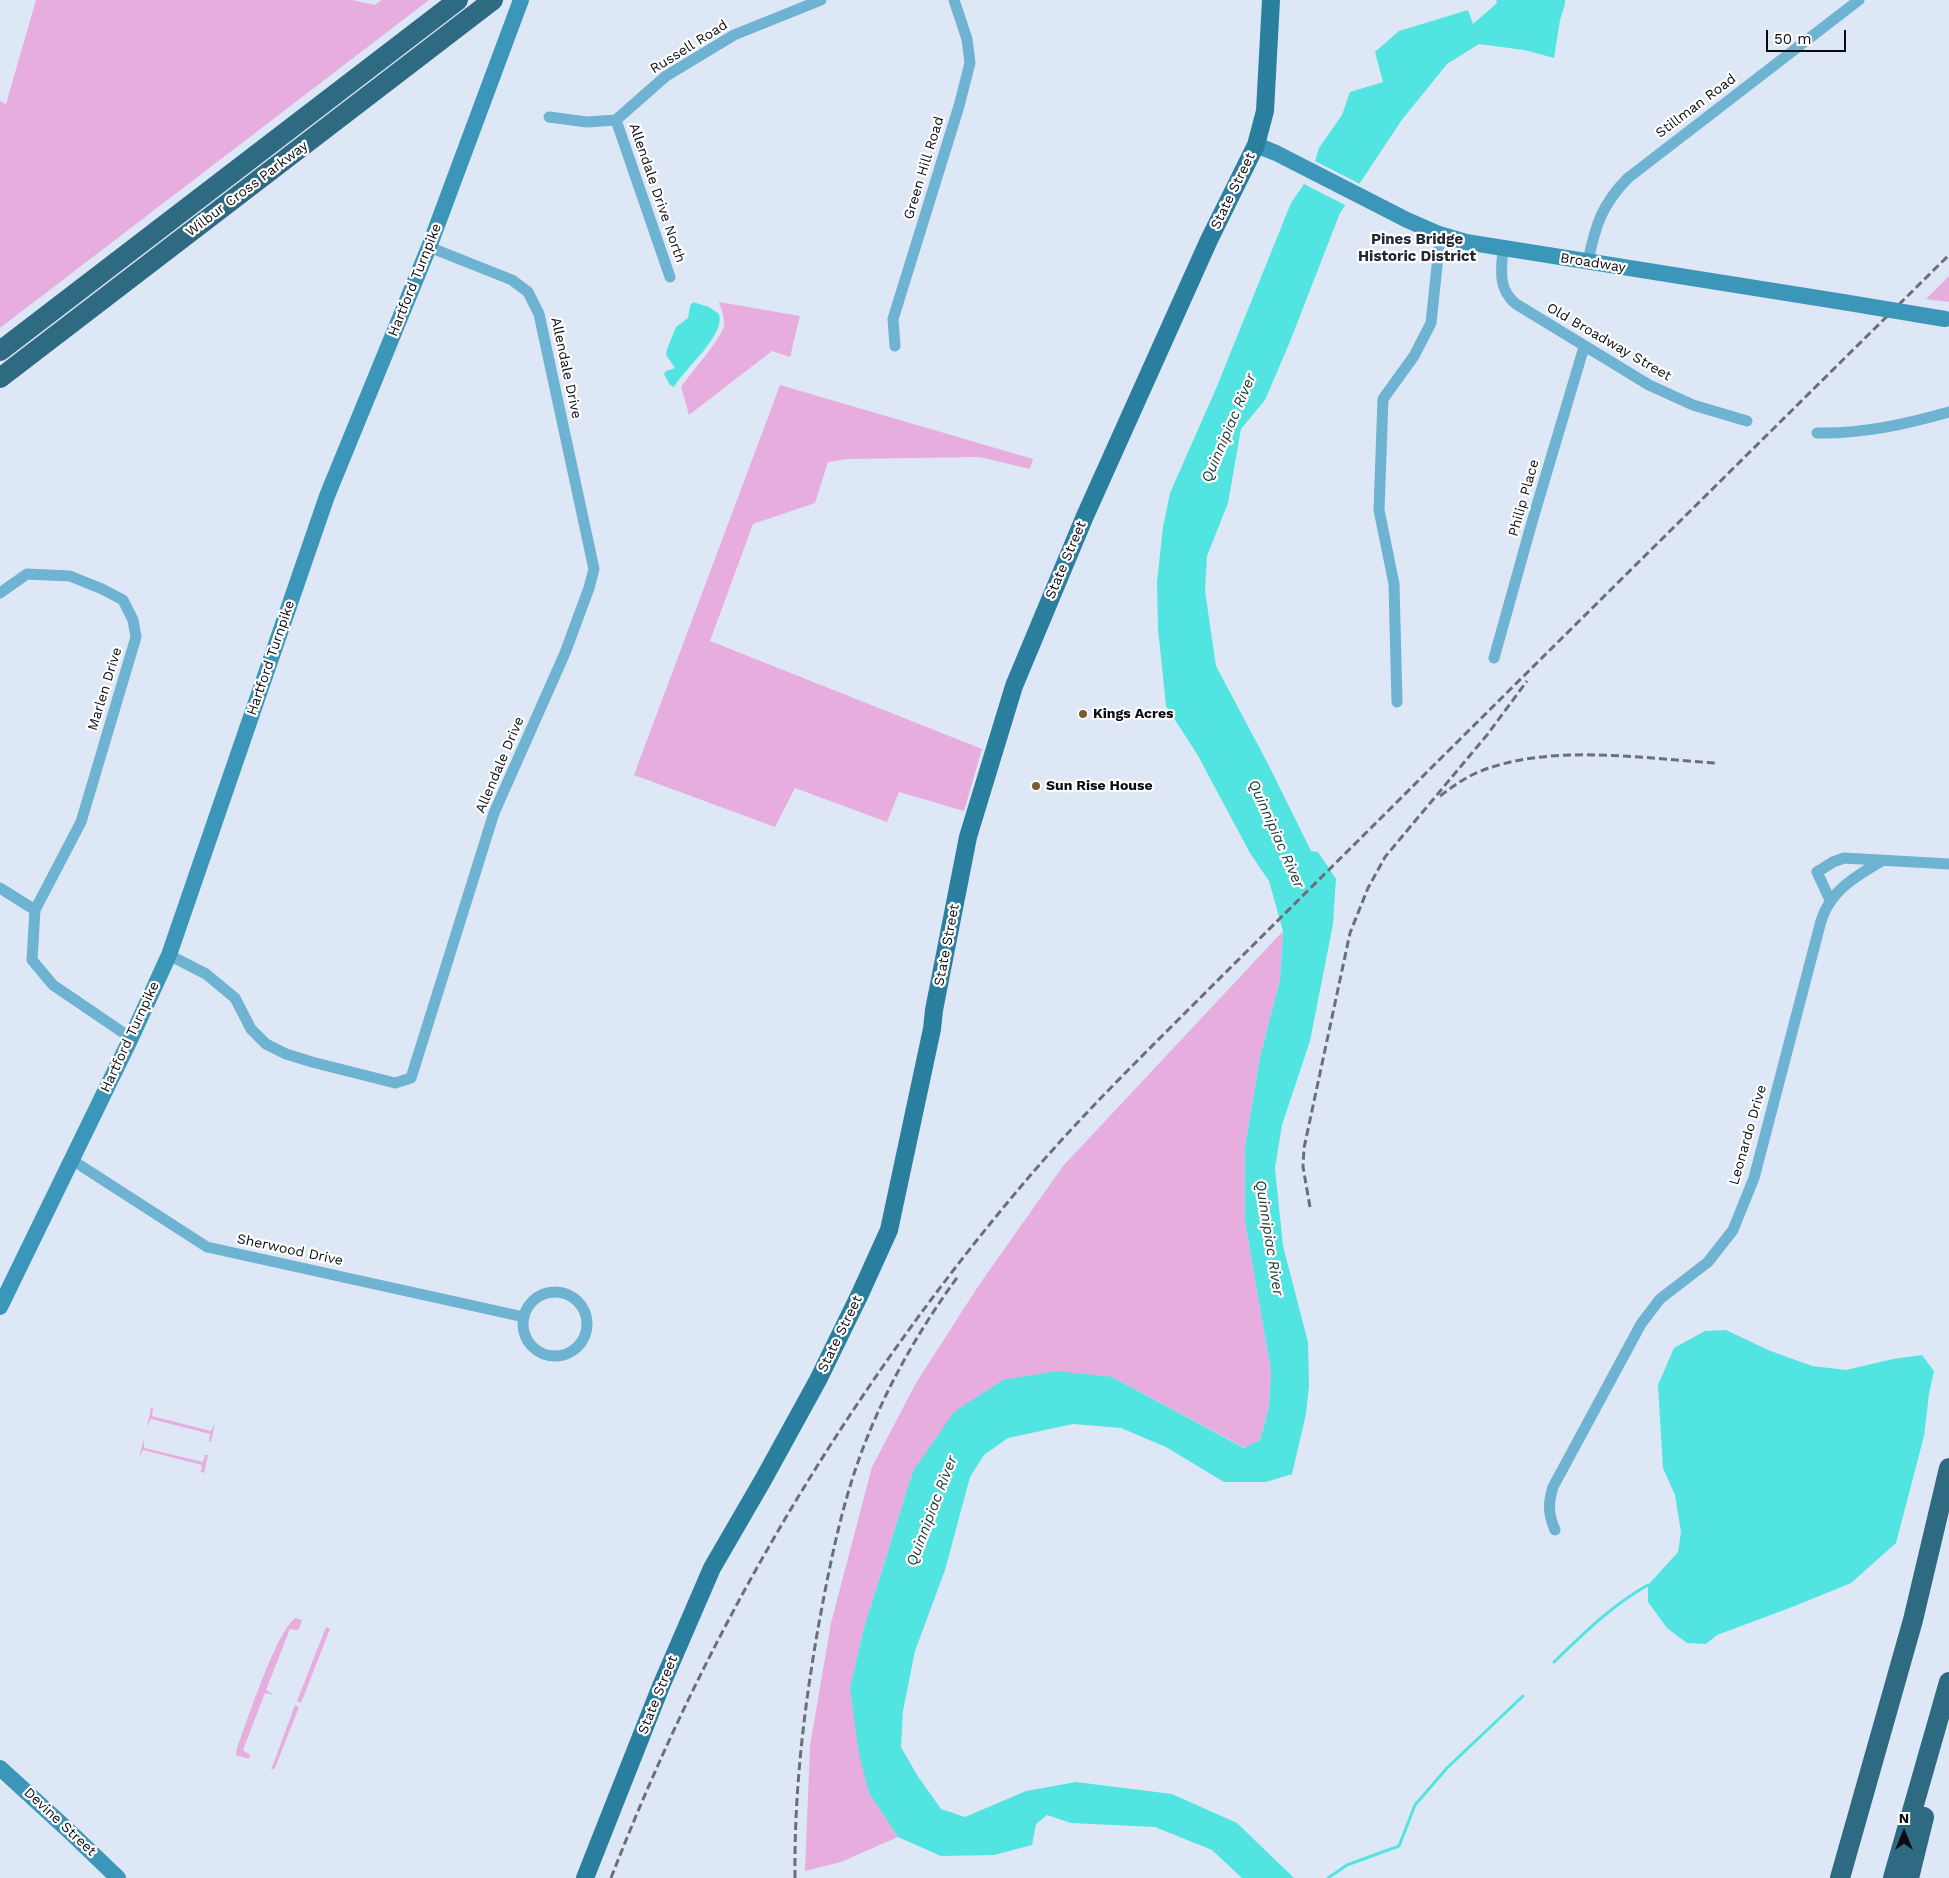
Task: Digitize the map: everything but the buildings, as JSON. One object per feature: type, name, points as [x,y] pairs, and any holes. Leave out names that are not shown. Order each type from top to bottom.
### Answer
[{"type":"highway","name":"Wilbur Cross Parkway","points":[[0,351],[458,0]]},
{"type":"highway","name":"Wilbur Cross Parkway","points":[[0,378],[493,0]]},
{"type":"highway","points":[[1840,1878],[1913,1620],[1949,1468]]},
{"type":"highway","points":[[1893,1878],[1949,1682]]},
{"type":"highway","points":[[1909,1878],[1942,1749],[1943,1701]]},
{"type":"main road","name":"Hartford Turnpike","points":[[0,1307],[131,1038],[168,955],[327,496],[429,247],[521,0]]},
{"type":"main road","name":"State Street","points":[[584,1878],[661,1686],[712,1568],[818,1380],[889,1230],[932,1029],[934,1010],[968,837],[1014,686],[1088,509],[1209,240],[1256,145],[1265,111],[1271,0]]},
{"type":"main road","name":"Broadway","points":[[1256,145],[1407,220],[1466,242],[1947,320]]},
{"type":"main road","name":"Devine Street","points":[[0,1768],[118,1878]]},
{"type":"street","name":"Russell Road","points":[[616,120],[666,76],[734,35],[822,0]]},
{"type":"street","name":"Green Hill Road","points":[[895,346],[893,319],[959,106],[970,63],[967,39],[954,0]]},
{"type":"street","name":"Stillman Road","points":[[1588,262],[1594,233],[1600,217],[1614,193],[1628,178],[1859,0]]},
{"type":"street","points":[[549,117],[587,122],[616,120]]},
{"type":"street","name":"Allendale Drive North","points":[[616,120],[670,276]]},
{"type":"street","points":[[1398,702],[1394,584],[1379,510],[1383,399],[1414,356],[1431,323],[1439,247],[1443,235]]},
{"type":"street","name":"Allendale Drive","points":[[168,955],[206,974],[236,998],[251,1029],[266,1044],[286,1054],[312,1062],[395,1083],[412,1078],[494,813],[565,653],[594,569],[539,314],[528,292],[512,280],[429,247]]},
{"type":"street","name":"Old Broadway Street","points":[[1503,249],[1501,275],[1503,288],[1506,294],[1521,308],[1584,347],[1668,394],[1706,409],[1746,421]]},
{"type":"street","name":"Philip Place","points":[[1494,658],[1584,347]]},
{"type":"street","points":[[1817,433],[1845,433],[1875,429],[1949,412]]},
{"type":"street","name":"Marlen Drive","points":[[0,593],[27,574],[70,576],[123,600],[133,620],[136,637],[81,822],[35,910],[32,960],[53,985],[131,1038]]},
{"type":"street","points":[[1830,900],[1818,872],[1841,859],[1949,864]]},
{"type":"street","name":"Leonardo Drive","points":[[1555,1530],[1550,1518],[1549,1508],[1553,1487],[1641,1324],[1660,1299],[1708,1262],[1733,1230],[1754,1178],[1821,921],[1830,900],[1848,882],[1884,860]]},
{"type":"street","points":[[0,888],[35,910]]},
{"type":"street","name":"Sherwood Drive","points":[[72,1160],[207,1247],[524,1317]]},
{"type":"street","points":[[552,1292],[562,1293],[571,1297],[582,1308],[586,1322],[586,1332],[574,1350],[564,1355],[553,1356],[542,1353],[533,1347],[526,1338],[523,1328],[524,1317],[534,1300],[552,1292]]},
{"type":"shaded area","points":[[36,0],[352,0],[375,5],[381,0],[429,0],[0,328],[0,101],[6,104]]},
{"type":"shaded area","points":[[1949,276],[1949,302],[1926,299]]},
{"type":"shaded area","points":[[719,302],[800,316],[790,357],[772,351],[689,415],[681,387],[722,331],[724,319]]},
{"type":"shaded area","points":[[780,385],[1033,459],[1030,469],[980,457],[848,459],[828,462],[815,503],[753,524],[710,641],[982,749],[964,811],[899,792],[887,822],[795,788],[775,827],[634,775]]},
{"type":"shaded area","points":[[1283,931],[1280,980],[1260,1057],[1245,1147],[1245,1221],[1271,1371],[1269,1407],[1260,1440],[1245,1448],[1112,1377],[913,1471],[864,1628],[850,1688],[869,1793],[898,1837],[841,1862],[805,1871],[810,1746],[831,1623],[872,1467],[916,1383],[979,1285],[1063,1166]]},
{"type":"shaded area","points":[[151,1408],[153,1408],[152,1416],[211,1431],[215,1423],[211,1442],[209,1441],[210,1434],[151,1419],[147,1427]]},
{"type":"shaded area","points":[[144,1438],[144,1448],[203,1462],[205,1455],[208,1455],[204,1473],[201,1472],[202,1465],[143,1450],[139,1458]]},
{"type":"shaded area","points":[[296,1618],[302,1620],[299,1629],[290,1629],[266,1690],[274,1695],[265,1693],[243,1750],[250,1755],[249,1759],[236,1755],[247,1719],[280,1638]]},
{"type":"shaded area","points":[[326,1627],[330,1629],[301,1703],[297,1701]]},
{"type":"shaded area","points":[[295,1705],[299,1707],[275,1768],[271,1770]]},
{"type":"water","name":"Quinnipiac River","points":[[1496,0],[1565,0],[1554,58],[1524,50],[1479,44],[1447,64],[1401,121],[1340,213],[1265,400],[1241,429],[1228,503],[1207,556],[1205,591],[1216,666],[1311,851],[1318,852],[1336,879],[1333,924],[1310,1041],[1282,1125],[1275,1168],[1283,1246],[1308,1342],[1309,1386],[1306,1414],[1292,1474],[1266,1482],[1224,1482],[1166,1447],[1121,1428],[1073,1424],[1008,1438],[984,1455],[970,1477],[945,1570],[915,1651],[903,1711],[901,1747],[917,1775],[941,1809],[965,1817],[1026,1791],[1076,1782],[1172,1794],[1237,1823],[1294,1878],[1242,1878],[1212,1850],[1155,1827],[1071,1823],[1047,1815],[1036,1824],[1032,1845],[994,1855],[941,1856],[898,1837],[869,1793],[859,1754],[850,1688],[864,1628],[913,1471],[954,1412],[1003,1380],[1056,1371],[1112,1377],[1244,1448],[1260,1440],[1269,1407],[1271,1371],[1245,1221],[1245,1147],[1260,1057],[1280,980],[1283,931],[1269,881],[1250,853],[1197,754],[1166,706],[1158,629],[1157,582],[1163,527],[1170,493],[1215,391],[1291,203],[1304,184],[1319,148],[1342,115],[1350,92],[1383,82],[1375,52],[1399,31],[1468,10],[1473,24],[1497,3]]},
{"type":"water","points":[[693,302],[709,307],[719,314],[719,322],[710,342],[674,387],[670,385],[664,374],[666,371],[675,368],[666,355],[667,349],[676,327],[688,318],[690,306]]},
{"type":"water","points":[[1726,1330],[1768,1350],[1812,1366],[1846,1370],[1893,1359],[1922,1355],[1934,1371],[1924,1436],[1896,1543],[1851,1583],[1717,1635],[1706,1644],[1687,1643],[1667,1628],[1648,1602],[1648,1585],[1678,1552],[1681,1532],[1675,1495],[1663,1468],[1658,1385],[1674,1348],[1705,1331]]},
{"type":"pier","points":[[1315,161],[1362,185],[1347,206],[1304,184]]},
{"type":"waterway","points":[[1554,1662],[1610,1611],[1648,1585]]},
{"type":"waterway","points":[[1328,1878],[1347,1865],[1399,1846],[1415,1805],[1447,1768],[1523,1696]]},
{"type":"railway","points":[[611,1878],[650,1784],[692,1692],[738,1602],[788,1514],[842,1428],[899,1344],[959,1263],[1023,1184],[1084,1116],[1148,1050],[1949,255]]},
{"type":"railway","points":[[1310,1207],[1303,1167],[1304,1148],[1350,933],[1368,888],[1385,857],[1487,735],[1527,681]]},
{"type":"railway","points":[[1440,796],[1476,773],[1503,764],[1532,758],[1594,755],[1715,763]]},
{"type":"railway","points":[[795,1878],[798,1782],[809,1686],[828,1574],[845,1502],[869,1433],[898,1371],[933,1312],[959,1275]]},
{"type":"place","name":"Kings Acres","points":[[1083,714]]},
{"type":"place","name":"Sun Rise House","points":[[1036,786]]},
{"type":"district","name":"Pines Bridge Historic District","points":[[1417,248]]}]
